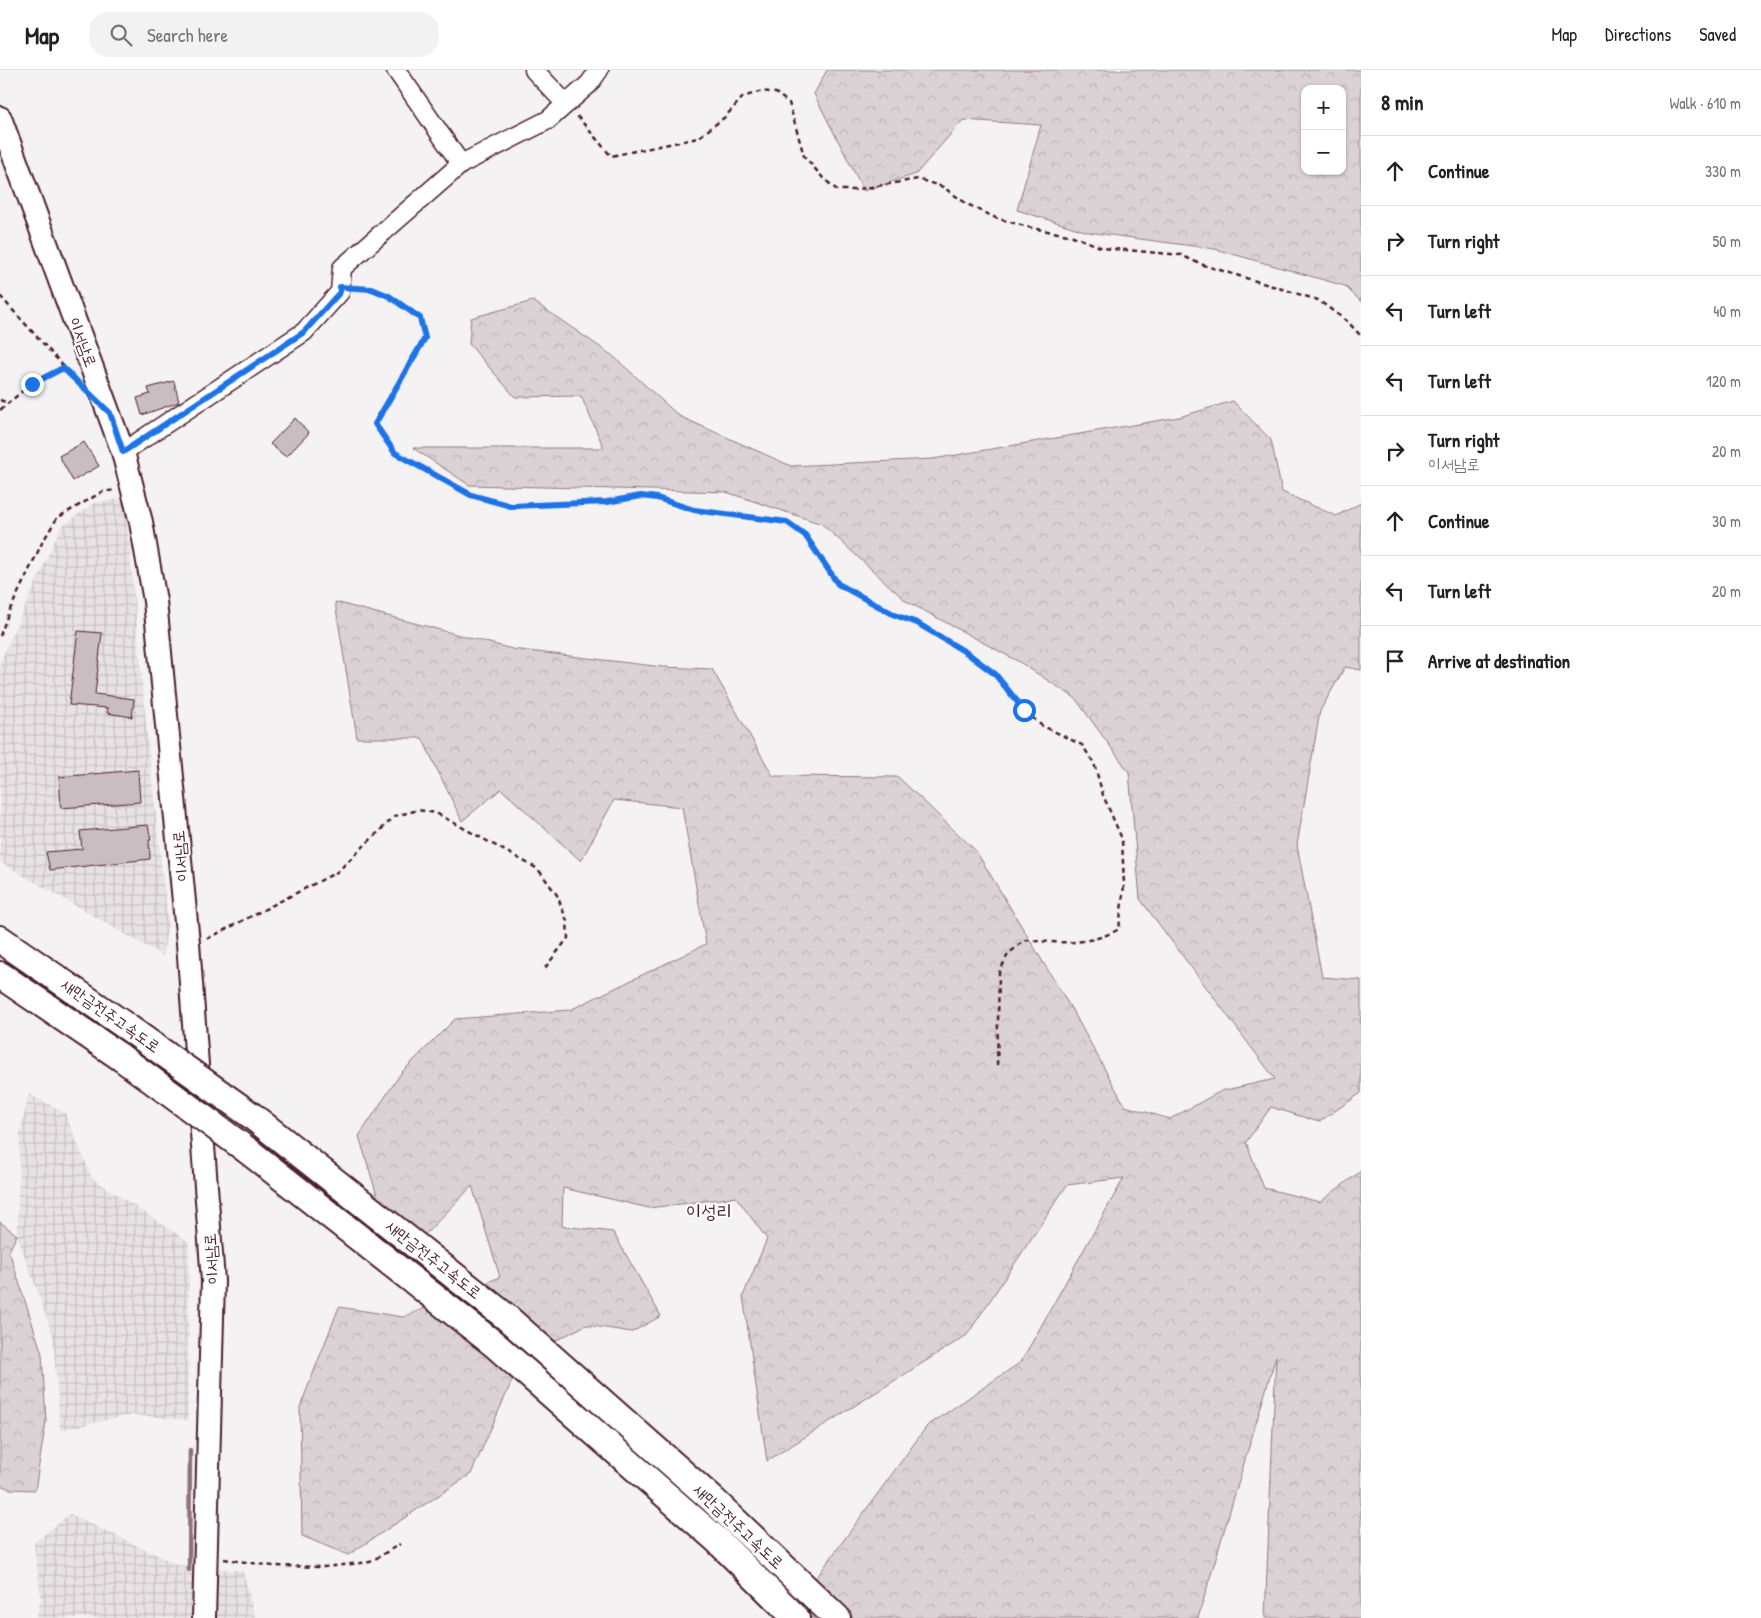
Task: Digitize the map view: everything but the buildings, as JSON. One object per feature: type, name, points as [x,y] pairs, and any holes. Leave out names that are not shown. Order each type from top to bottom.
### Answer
[{"type":"highway","name":"새만금전주고속도로","points":[[0,939],[252,1116],[505,1316],[713,1500],[837,1618]]},
{"type":"highway","name":"새만금전주고속도로","points":[[0,975],[119,1056],[247,1150],[494,1344],[717,1540],[796,1618]]},
{"type":"main road","name":"이서남로","points":[[0,118],[123,452],[141,522],[155,601],[188,944],[213,1281],[204,1618]]},
{"type":"lane","points":[[396,70],[461,164]]},
{"type":"lane","points":[[534,70],[566,104]]},
{"type":"lane","points":[[123,452],[304,332],[340,292],[342,268],[461,164],[548,120],[589,84],[599,70]]},
{"type":"path","points":[[566,104],[611,156],[698,138],[725,117],[743,97],[762,91],[776,93],[789,103],[804,156],[823,178],[837,190],[854,190],[918,179],[943,187],[967,204],[996,218],[1032,228],[1073,236],[1103,248],[1181,254],[1200,264],[1318,300],[1347,321],[1361,336]]},
{"type":"path","points":[[340,287],[372,289],[389,296],[420,318],[425,338],[375,424],[395,453],[471,495],[511,506],[607,502],[641,496],[657,498],[694,510],[787,522],[805,535],[838,584],[895,615],[917,623],[967,653],[995,674],[1024,710],[1041,725],[1082,745],[1094,762],[1103,795],[1122,839],[1124,885],[1118,930],[1105,937],[1069,944],[1025,940],[1008,954],[999,973],[998,1068]]},
{"type":"path","points":[[0,296],[76,381]]},
{"type":"path","points":[[0,410],[32,384],[63,368]]},
{"type":"path","points":[[0,400],[8,404]]},
{"type":"path","points":[[0,636],[25,579],[57,518],[102,492],[132,487]]},
{"type":"path","points":[[188,944],[214,937],[337,872],[395,816],[418,810],[436,813],[538,869],[557,895],[567,921],[568,938],[545,968]]},
{"type":"path","points":[[206,1556],[274,1566],[324,1567],[370,1562],[400,1544]]},
{"type":"shaded area","points":[[125,498],[149,755],[168,923],[163,956],[0,862],[0,662],[61,527],[94,503]]},
{"type":"shaded area","points":[[29,1094],[65,1113],[92,1178],[189,1242],[188,1420],[132,1415],[60,1430],[53,1336],[17,1235],[20,1134]]},
{"type":"shaded area","points":[[70,1514],[178,1565],[243,1571],[255,1618],[36,1618],[41,1599],[34,1543]]},
{"type":"green space","points":[[827,70],[1361,70],[1361,302],[1345,286],[1215,249],[1088,232],[1017,210],[1041,125],[963,120],[916,174],[864,191],[814,94]]},
{"type":"green space","points":[[533,301],[613,356],[679,416],[791,466],[933,459],[1179,417],[1233,401],[1271,440],[1282,492],[1336,516],[1361,503],[1361,670],[1345,667],[1320,711],[1297,845],[1322,977],[1361,980],[1361,1093],[1319,1122],[1271,1107],[1246,1142],[1264,1188],[1320,1202],[1361,1171],[1361,1618],[1265,1618],[1276,1356],[1198,1618],[787,1618],[927,1426],[1021,1362],[1124,1178],[1067,1185],[967,1335],[767,1461],[743,1296],[767,1239],[736,1197],[649,1208],[563,1188],[562,1226],[613,1232],[661,1316],[632,1332],[586,1325],[522,1358],[471,1474],[348,1555],[302,1536],[300,1407],[339,1307],[403,1317],[500,1277],[472,1186],[417,1243],[380,1205],[359,1136],[401,1073],[455,1019],[570,1010],[706,944],[682,807],[614,800],[581,861],[501,789],[462,821],[422,738],[357,738],[335,602],[512,649],[662,667],[712,669],[773,776],[898,777],[976,851],[1075,1015],[1125,1106],[1170,1119],[1221,1091],[1275,1079],[1140,899],[1129,772],[1075,698],[1021,663],[906,601],[822,524],[726,492],[469,485],[413,448],[604,448],[581,396],[515,397],[469,344],[471,318]]},
{"type":"green space","points":[[0,1222],[17,1235],[9,1251],[42,1354],[46,1421],[35,1490],[10,1489],[0,1485]]},
{"type":"waterway","points":[[189,1570],[190,1450]]},
{"type":"district","name":"이성리","points":[[709,1211]]},
{"type":"route","points":[[32,384],[63,368],[110,413],[123,452],[304,332],[340,292],[340,287],[372,289],[389,296],[420,318],[425,338],[375,424],[395,453],[471,495],[511,506],[607,502],[641,496],[657,498],[694,510],[787,522],[805,535],[838,584],[895,615],[917,623],[967,653],[995,674],[1024,710]]}]
